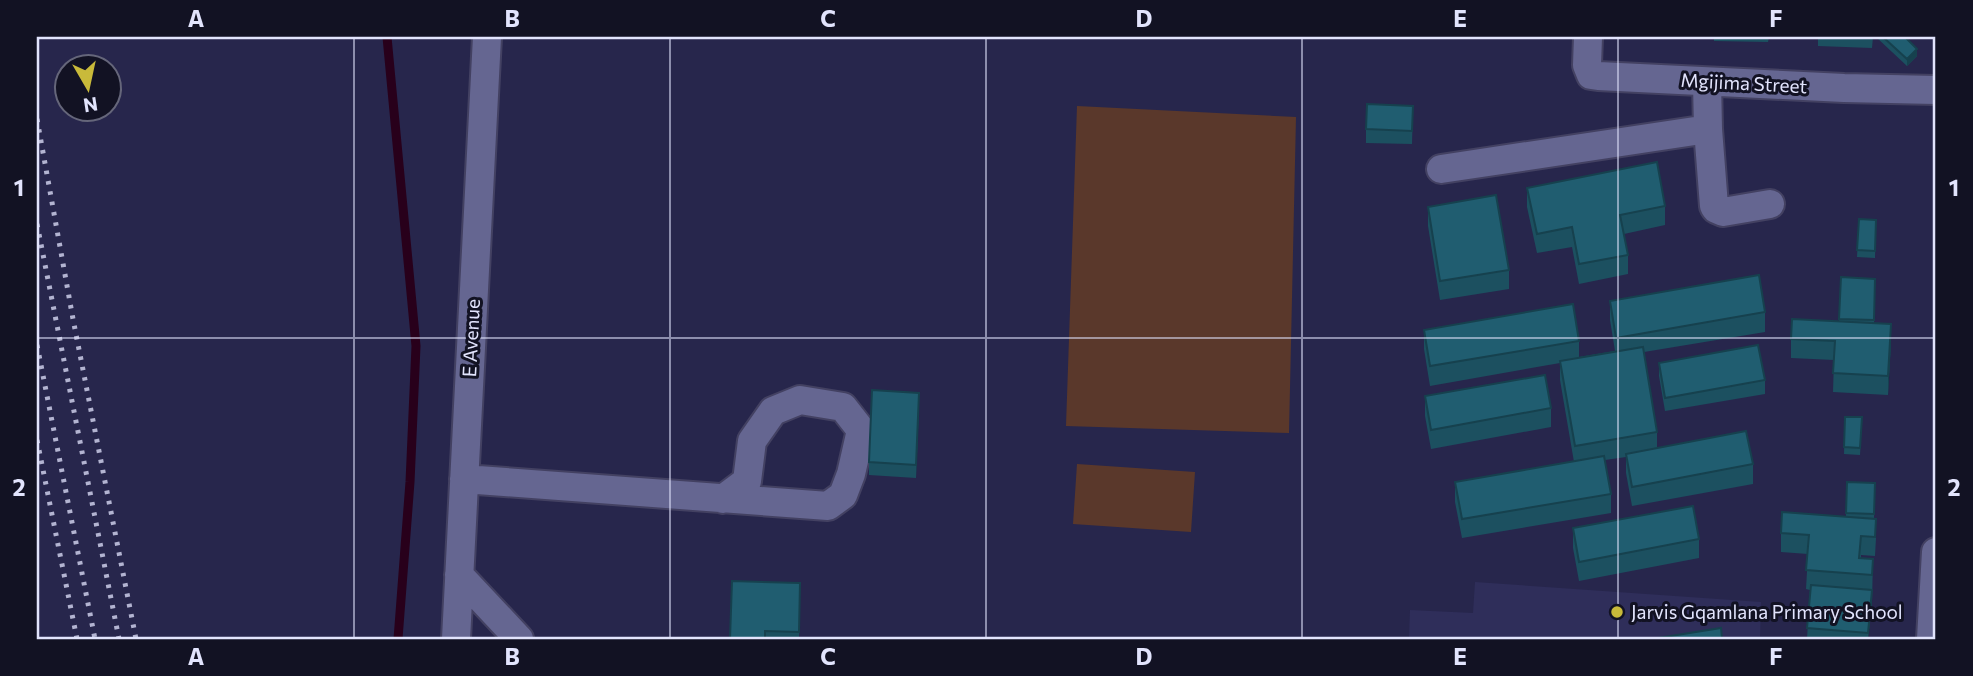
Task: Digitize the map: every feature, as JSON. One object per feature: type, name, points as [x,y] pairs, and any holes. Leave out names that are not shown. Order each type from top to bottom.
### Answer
[{"type":"street","name":"E Avenue","points":[[456,639],[487,37]]},
{"type":"street","name":"Mgijima Street","points":[[1588,37],[1587,65],[1591,75],[1936,90]]},
{"type":"street","points":[[1707,82],[1714,206],[1723,212],[1770,204]]},
{"type":"street","points":[[1441,169],[1708,129]]},
{"type":"street","points":[[464,479],[723,499],[828,506],[843,495],[852,474],[861,430],[843,407],[800,400],[773,411],[752,441],[747,481],[723,499]]},
{"type":"street","points":[[1931,639],[1936,552]]},
{"type":"street","points":[[459,575],[519,639]]},
{"type":"shaded area","points":[[1077,106],[1296,117],[1289,433],[1066,426]]},
{"type":"shaded area","points":[[1077,464],[1195,472],[1191,532],[1073,524]]},
{"type":"shaded area","name":"Jarvis Gqamlana Primary School","points":[[1475,582],[1761,602],[1760,639],[1409,639],[1410,610],[1473,613]]},
{"type":"building","points":[[1883,37],[1905,37],[1917,49],[1907,59]]},
{"type":"building","points":[[1367,104],[1413,106],[1412,131],[1366,129]]},
{"type":"building","points":[[1657,162],[1665,206],[1620,215],[1628,255],[1579,264],[1572,227],[1537,234],[1527,188]]},
{"type":"building","points":[[1496,195],[1509,270],[1440,281],[1428,207]]},
{"type":"building","points":[[1859,219],[1876,220],[1875,251],[1857,250]]},
{"type":"building","points":[[1759,275],[1765,312],[1616,338],[1610,301]]},
{"type":"building","points":[[1841,277],[1875,279],[1874,320],[1839,319]]},
{"type":"building","points":[[1573,304],[1579,341],[1430,366],[1424,330]]},
{"type":"building","points":[[1792,319],[1891,324],[1888,376],[1833,373],[1835,341],[1791,339]]},
{"type":"building","points":[[1758,345],[1765,380],[1665,398],[1659,363]]},
{"type":"building","points":[[1643,347],[1657,432],[1575,446],[1560,361]]},
{"type":"building","points":[[1545,375],[1551,408],[1431,430],[1425,396]]},
{"type":"building","points":[[872,390],[919,393],[916,465],[869,462]]},
{"type":"building","points":[[1845,417],[1862,417],[1860,448],[1844,447]]},
{"type":"building","points":[[1746,431],[1753,464],[1632,487],[1626,454]]},
{"type":"building","points":[[1604,456],[1611,494],[1462,519],[1455,482]]},
{"type":"building","points":[[1847,482],[1875,483],[1874,514],[1846,513]]},
{"type":"building","points":[[1693,506],[1699,539],[1579,562],[1573,528]]},
{"type":"building","points":[[1782,512],[1876,519],[1875,537],[1861,536],[1859,558],[1873,559],[1872,575],[1806,570],[1809,535],[1781,533]]},
{"type":"building","points":[[732,581],[800,583],[799,632],[765,631],[765,639],[730,639]]},
{"type":"building","points":[[1811,585],[1872,590],[1868,633],[1807,628]]},
{"type":"building","points":[[1721,628],[1722,639],[1652,639]]},
{"type":"waterway","points":[[387,37],[416,346],[410,482],[398,639]]},
{"type":"railway","points":[[37,119],[136,639]]},
{"type":"railway","points":[[37,224],[119,639]]},
{"type":"railway","points":[[37,345],[95,639]]},
{"type":"railway","points":[[37,440],[77,639]]},
{"type":"place","name":"Jarvis Gqamlana Primary School","points":[[1617,612]]}]
